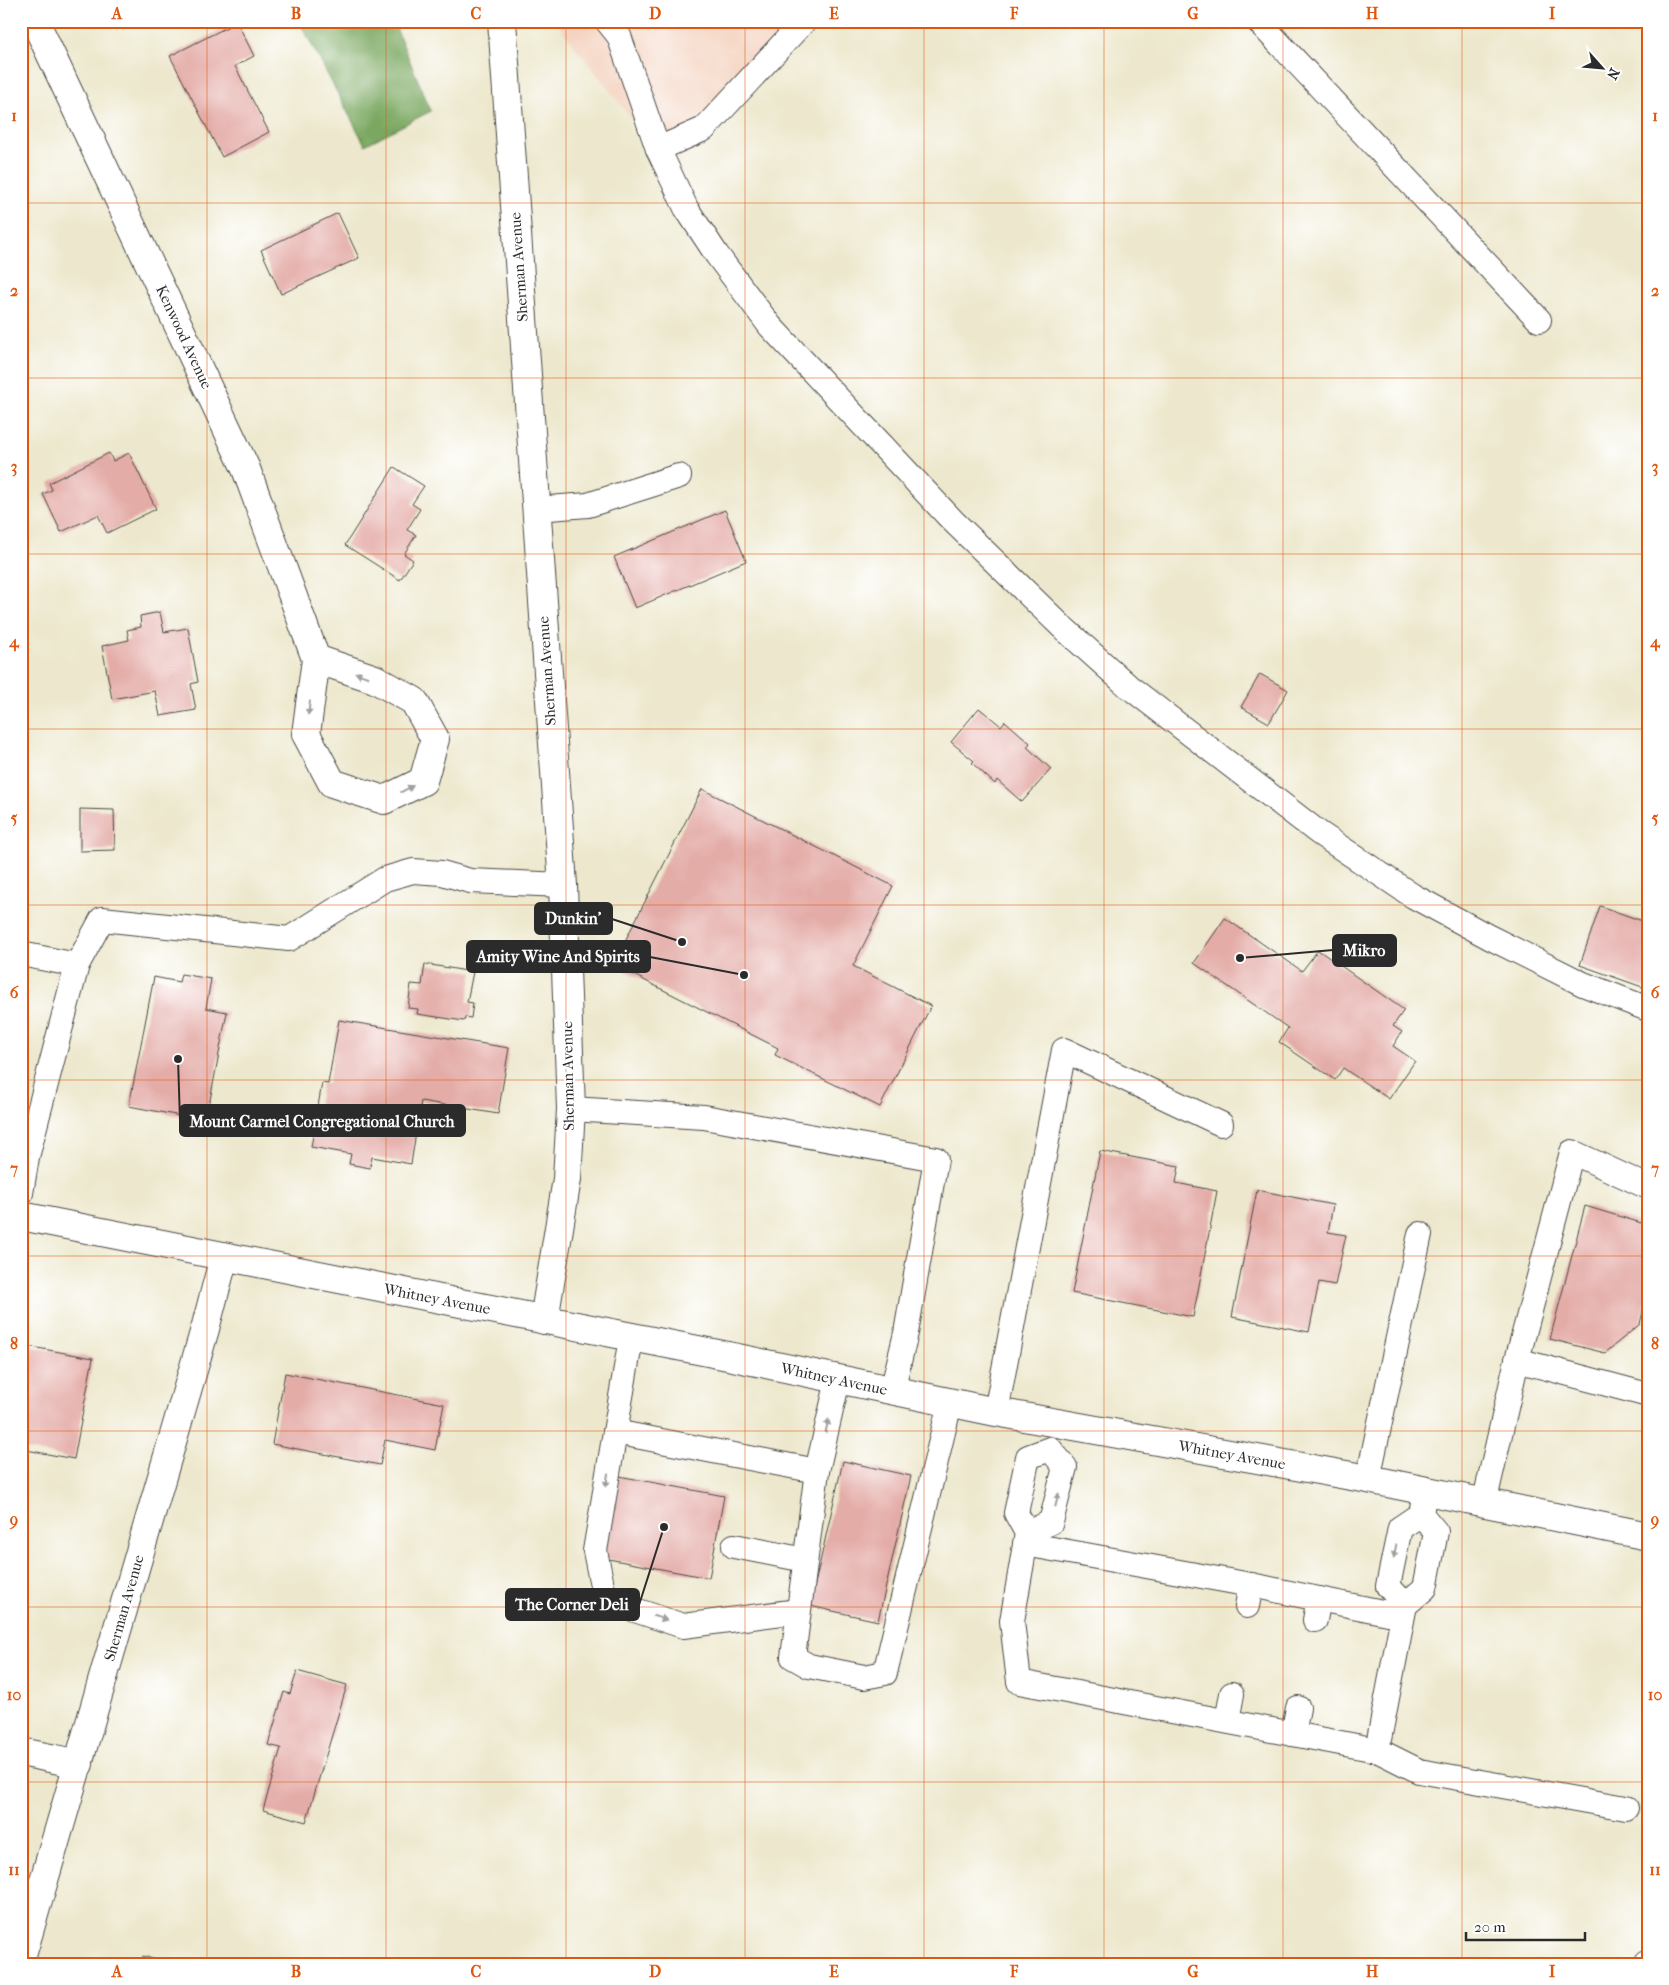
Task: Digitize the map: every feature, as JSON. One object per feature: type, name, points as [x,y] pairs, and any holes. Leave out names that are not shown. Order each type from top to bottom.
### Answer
[{"type":"main road","name":"Kenwood Avenue","points":[[35,21],[246,469],[316,659],[306,734],[332,783],[384,800],[422,781],[435,739],[414,701],[375,680],[316,659]]},
{"type":"main road","name":"Sherman Avenue","points":[[503,29],[563,885],[571,1109],[567,1178],[544,1320]]},
{"type":"main road","name":"Whitney Avenue","points":[[21,1216],[996,1412],[1052,1436],[1368,1479],[1423,1502],[1484,1504],[1648,1536]]},
{"type":"main road","name":"Sherman Avenue","points":[[21,1959],[205,1329],[224,1257]]},
{"type":"main road","points":[[21,1752],[79,1764]]},
{"type":"lane","points":[[607,21],[618,36],[658,149],[686,208],[717,255],[770,326],[952,520],[1060,626],[1128,686],[1319,833],[1413,896],[1583,984],[1648,1009]]},
{"type":"lane","points":[[658,149],[704,129],[804,21]]},
{"type":"lane","points":[[1258,21],[1539,320]]},
{"type":"lane","points":[[536,509],[588,506],[679,476]]},
{"type":"lane","points":[[21,1193],[27,1157],[77,965],[102,919],[289,939],[385,879],[413,870],[442,873],[470,881],[563,885]]},
{"type":"lane","points":[[21,954],[77,965]]},
{"type":"lane","points":[[996,1412],[1064,1050],[1221,1124]]},
{"type":"lane","points":[[571,1109],[704,1117],[936,1159],[906,1333],[892,1391]]},
{"type":"lane","points":[[1484,1504],[1517,1360],[1572,1152],[1648,1187]]},
{"type":"lane","points":[[1368,1479],[1420,1234]]},
{"type":"lane","points":[[631,1338],[595,1551],[605,1600],[683,1626],[798,1611]]},
{"type":"lane","points":[[1517,1360],[1648,1394]]},
{"type":"lane","points":[[838,1380],[817,1471],[793,1657],[809,1666],[864,1677],[885,1673],[950,1403]]},
{"type":"lane","points":[[614,1432],[817,1471]]},
{"type":"lane","points":[[1026,1539],[1051,1522],[1065,1467],[1052,1436],[1028,1457],[1016,1513],[1026,1539],[1012,1621],[1019,1682],[1377,1750],[1419,1771],[1626,1808]]},
{"type":"lane","points":[[1377,1750],[1404,1611],[1425,1588],[1436,1532],[1423,1502],[1400,1528],[1388,1586],[1404,1611]]},
{"type":"lane","points":[[1026,1539],[1249,1596],[1317,1609],[1404,1611]]},
{"type":"lane","points":[[734,1546],[806,1560]]},
{"type":"lane","points":[[1227,1721],[1232,1694]]},
{"type":"lane","points":[[1293,1734],[1298,1708]]},
{"type":"shaded area","points":[[555,21],[804,21],[664,160]]},
{"type":"green space","points":[[299,21],[393,21],[431,111],[365,145]]},
{"type":"building","points":[[237,22],[254,56],[235,66],[269,132],[222,157],[170,56]]},
{"type":"building","points":[[338,213],[359,258],[281,294],[261,250]]},
{"type":"building","points":[[109,453],[113,461],[129,453],[156,509],[107,533],[98,515],[61,532],[43,494],[52,490],[49,483]]},
{"type":"building","points":[[394,467],[424,486],[412,504],[420,509],[407,530],[416,535],[404,554],[413,560],[400,580],[345,545]]},
{"type":"building","points":[[725,510],[746,561],[635,608],[614,557]]},
{"type":"building","points":[[160,612],[164,632],[188,628],[198,682],[191,684],[196,710],[160,716],[155,691],[112,699],[102,646],[129,640],[127,630],[141,627],[140,616]]},
{"type":"building","points":[[1260,674],[1288,690],[1269,723],[1241,707]]},
{"type":"building","points":[[979,708],[1001,726],[1005,721],[1030,743],[1027,747],[1051,769],[1022,802],[997,780],[995,784],[972,763],[974,761],[951,742]]},
{"type":"building","points":[[702,789],[893,886],[853,966],[931,1006],[880,1107],[775,1055],[778,1048],[622,969],[619,953]]},
{"type":"building","points":[[80,809],[114,810],[115,850],[80,851]]},
{"type":"building","points":[[1600,906],[1648,923],[1648,989],[1580,965]]},
{"type":"building","points":[[1225,918],[1302,971],[1318,950],[1404,1010],[1393,1026],[1402,1032],[1393,1046],[1415,1061],[1389,1099],[1343,1068],[1335,1080],[1279,1042],[1288,1028],[1194,963]]},
{"type":"building","points":[[425,964],[473,972],[467,1002],[473,1003],[471,1018],[465,1017],[464,1021],[417,1014],[418,1009],[408,1008],[411,984],[422,985]]},
{"type":"building","points":[[181,974],[211,979],[206,1008],[227,1012],[206,1121],[129,1106],[154,977],[179,982]]},
{"type":"building","points":[[339,1020],[509,1048],[498,1114],[421,1101],[411,1164],[372,1157],[370,1168],[349,1164],[351,1154],[311,1147],[322,1083],[328,1084]]},
{"type":"building","points":[[1100,1151],[1179,1166],[1176,1183],[1217,1191],[1193,1317],[1072,1293]]},
{"type":"building","points":[[1257,1190],[1333,1205],[1328,1232],[1346,1235],[1335,1285],[1319,1282],[1309,1332],[1232,1317]]},
{"type":"building","points":[[1585,1206],[1648,1225],[1648,1290],[1640,1324],[1605,1353],[1550,1339]]},
{"type":"building","points":[[21,1345],[93,1358],[74,1459],[21,1449]]},
{"type":"building","points":[[285,1373],[444,1404],[435,1450],[385,1440],[380,1465],[272,1444]]},
{"type":"building","points":[[843,1461],[911,1476],[878,1621],[810,1606]]},
{"type":"building","points":[[619,1476],[724,1496],[709,1578],[603,1558]]},
{"type":"building","points":[[297,1671],[347,1685],[306,1822],[263,1810],[281,1748],[268,1745],[284,1692],[290,1694]]},
{"type":"building","points":[[143,1956],[166,1963],[166,1964],[140,1964]]},
{"type":"place","name":"Dunkin'","points":[[682,942]]},
{"type":"place","name":"Mikro","points":[[1240,958]]},
{"type":"place","name":"Amity Wine And Spirits","points":[[744,975]]},
{"type":"place","name":"Mount Carmel Congregational Church","points":[[178,1059]]},
{"type":"place","name":"The Corner Deli","points":[[664,1527]]}]
